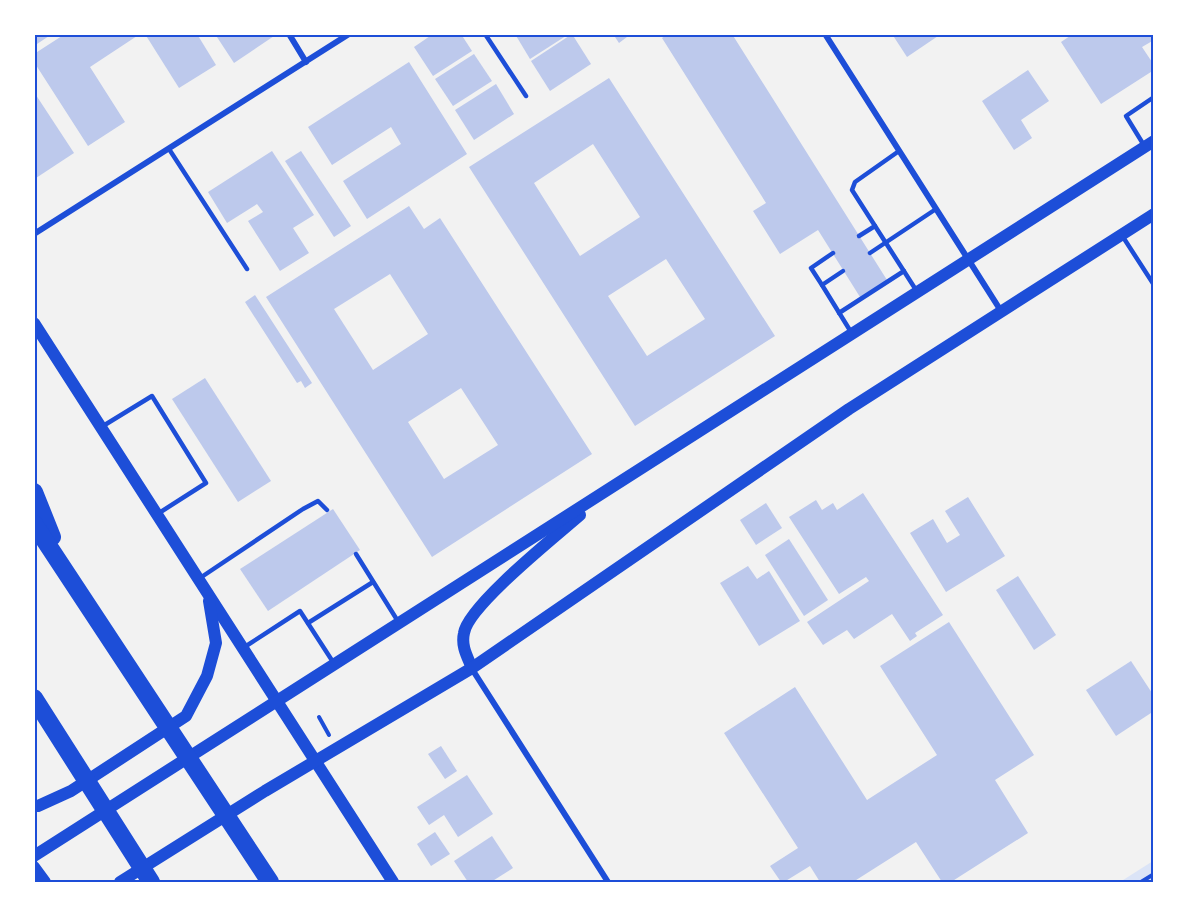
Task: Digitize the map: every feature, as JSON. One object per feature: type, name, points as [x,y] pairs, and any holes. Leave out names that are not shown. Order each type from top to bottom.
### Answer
[{"type":"highway","points":[[34,492],[65,572]]},
{"type":"highway","points":[[34,524],[270,882]]},
{"type":"highway","points":[[36,700],[151,882]]},
{"type":"main road","points":[[34,856],[1149,144]]},
{"type":"main road","points":[[120,882],[472,668],[849,409],[1154,214]]},
{"type":"main road","points":[[34,322],[393,882]]},
{"type":"main road","points":[[472,668],[463,649],[464,631],[473,614],[494,591],[608,490]]},
{"type":"main road","points":[[34,805],[38,806],[71,791],[186,716],[207,676],[216,643],[208,596]]},
{"type":"main road","points":[[34,867],[45,882]]},
{"type":"street","points":[[289,34],[306,62]]},
{"type":"street","points":[[34,234],[349,34]]},
{"type":"street","points":[[825,34],[1001,311]]},
{"type":"street","points":[[472,668],[608,882]]},
{"type":"lane","points":[[485,34],[526,96]]},
{"type":"lane","points":[[1149,144],[1126,116],[1154,97]]},
{"type":"lane","points":[[169,148],[247,269]]},
{"type":"lane","points":[[899,151],[855,182],[852,190],[918,292]]},
{"type":"lane","points":[[870,253],[936,209]]},
{"type":"lane","points":[[859,236],[874,226]]},
{"type":"lane","points":[[1122,234],[1154,285]]},
{"type":"lane","points":[[833,253],[811,268],[852,334]]},
{"type":"lane","points":[[822,285],[843,271]]},
{"type":"lane","points":[[839,313],[904,271]]},
{"type":"lane","points":[[101,428],[152,396],[206,483],[157,515]]},
{"type":"lane","points":[[198,579],[303,509],[318,501],[327,510]]},
{"type":"lane","points":[[356,554],[399,623]]},
{"type":"lane","points":[[308,623],[373,582]]},
{"type":"lane","points":[[242,648],[300,611],[335,664]]},
{"type":"path","points":[[319,717],[330,736]]},
{"type":"path","points":[[1141,882],[1154,874]]},
{"type":"shaded area","points":[[1153,861],[1153,882],[1120,882]]},
{"type":"building","points":[[34,34],[52,34],[34,46]]},
{"type":"building","points":[[65,34],[140,34],[90,67],[125,122],[88,146],[34,62],[34,54]]},
{"type":"building","points":[[145,34],[197,34],[216,65],[179,88]]},
{"type":"building","points":[[215,34],[277,34],[234,63]]},
{"type":"building","points":[[433,34],[461,34],[472,51],[433,76],[414,47]]},
{"type":"building","points":[[515,34],[569,34],[530,59]]},
{"type":"building","points":[[572,34],[591,64],[550,91],[531,61]]},
{"type":"building","points":[[613,34],[631,34],[619,43]]},
{"type":"building","points":[[668,34],[732,34],[887,280],[860,297],[818,230],[780,254],[753,211],[766,203],[662,38]]},
{"type":"building","points":[[892,34],[941,34],[907,57]]},
{"type":"building","points":[[1073,34],[1154,34],[1154,40],[1142,47],[1154,65],[1154,70],[1101,104],[1061,42]]},
{"type":"building","points":[[474,54],[492,81],[453,106],[435,79]]},
{"type":"building","points":[[409,62],[467,154],[367,219],[343,181],[401,144],[391,127],[332,165],[308,127]]},
{"type":"building","points":[[1028,70],[1049,101],[1021,120],[1032,138],[1014,150],[982,101]]},
{"type":"building","points":[[609,78],[775,336],[635,426],[469,167]],"holes":[[[593,144],[640,217],[580,256],[534,183]],[[666,259],[705,319],[647,356],[608,296]]]},
{"type":"building","points":[[496,84],[514,114],[474,140],[455,110]]},
{"type":"building","points":[[34,92],[74,153],[36,178],[34,176]]},
{"type":"building","points":[[272,151],[314,215],[293,228],[309,253],[280,271],[248,221],[263,212],[257,204],[227,223],[208,192]]},
{"type":"building","points":[[301,151],[351,226],[334,237],[285,161]]},
{"type":"building","points":[[409,206],[424,229],[440,218],[592,454],[432,557],[266,297]],"holes":[[[390,274],[428,334],[373,370],[334,309]],[[461,388],[498,445],[444,479],[408,422]]]},
{"type":"building","points":[[255,295],[312,383],[305,388],[301,381],[297,383],[245,302]]},
{"type":"building","points":[[205,378],[271,481],[238,502],[172,399]]},
{"type":"building","points":[[863,493],[943,615],[915,633],[917,636],[910,641],[892,614],[854,639],[847,630],[823,645],[807,622],[869,581],[866,577],[839,594],[789,517],[816,500],[822,510],[833,503],[837,510]]},
{"type":"building","points":[[968,497],[1005,556],[946,592],[910,533],[933,519],[947,543],[960,535],[945,511]]},
{"type":"building","points":[[766,503],[782,528],[756,545],[740,520]]},
{"type":"building","points":[[333,509],[360,550],[268,611],[240,569]]},
{"type":"building","points":[[789,539],[828,600],[804,616],[765,555]]},
{"type":"building","points":[[748,566],[757,579],[769,571],[800,621],[759,646],[720,583]]},
{"type":"building","points":[[1018,576],[1056,635],[1034,650],[996,590]]},
{"type":"building","points":[[949,622],[1034,755],[995,780],[1028,833],[951,882],[942,882],[916,842],[853,882],[820,882],[810,866],[781,882],[770,866],[798,848],[724,733],[795,687],[867,800],[937,755],[880,666]]},
{"type":"building","points":[[1131,661],[1154,696],[1154,711],[1116,736],[1086,690]]},
{"type":"building","points":[[441,746],[457,771],[445,779],[428,754]]},
{"type":"building","points":[[467,775],[493,814],[458,837],[444,815],[429,825],[417,807]]},
{"type":"building","points":[[435,832],[450,854],[431,866],[417,844]]},
{"type":"building","points":[[492,836],[513,868],[491,882],[468,882],[454,861]]}]
